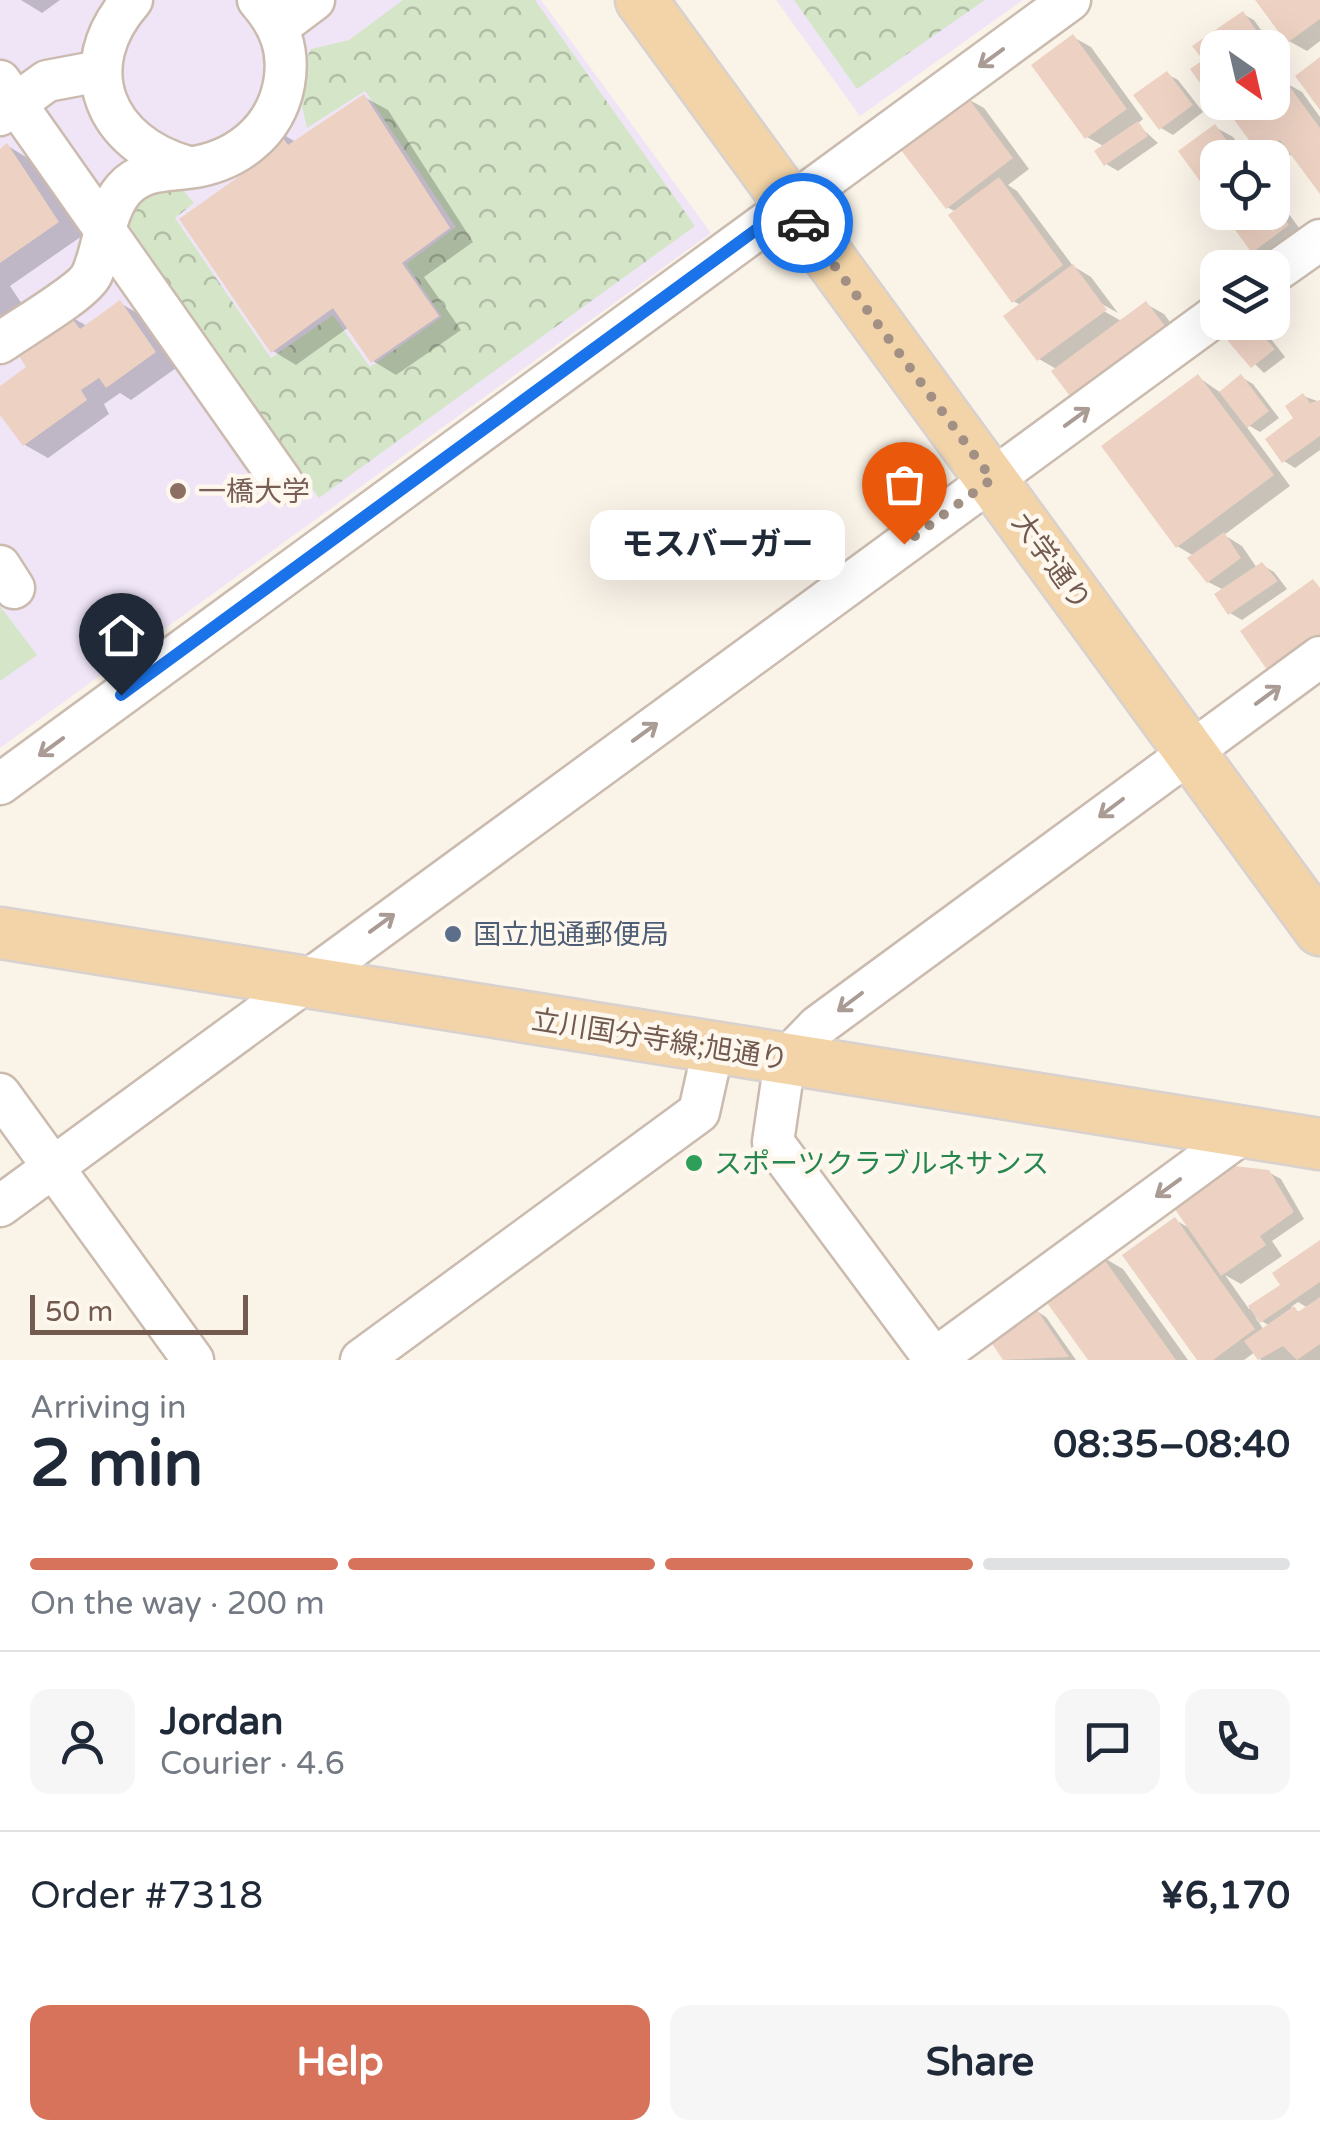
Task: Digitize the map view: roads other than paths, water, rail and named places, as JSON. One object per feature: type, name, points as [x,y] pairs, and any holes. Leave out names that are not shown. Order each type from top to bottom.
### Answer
[{"type":"main road","name":"大学通り","points":[[641,0],[802,196],[1005,470],[1203,742],[1320,930]]},
{"type":"main road","name":"大学通り","points":[[676,0],[802,196]]},
{"type":"main road","name":"大学通り","points":[[1203,742],[1320,877]]},
{"type":"main road","name":"立川国分寺線;旭通り","points":[[0,934],[1316,1141]]},
{"type":"street","points":[[132,0],[108,35],[100,71],[108,108],[130,138],[148,152],[192,168]]},
{"type":"street","points":[[0,342],[90,278],[105,227],[124,188],[150,171],[192,168],[234,155],[269,123],[281,97],[287,57],[268,14],[314,0]]},
{"type":"street","points":[[0,784],[1070,0]]},
{"type":"street","points":[[100,71],[13,91],[282,482]]},
{"type":"street","points":[[1290,261],[1320,240]]},
{"type":"street","points":[[0,1206],[1200,327]]},
{"type":"street","points":[[1247,1130],[934,1360],[774,1142],[786,1060],[818,1026],[1320,657]]},
{"type":"street","points":[[361,1360],[699,1112],[713,1049]]},
{"type":"street","points":[[0,1094],[193,1360]]},
{"type":"place","name":"一橋大学","points":[[178,491]]},
{"type":"place","name":"モスバーガー","points":[[904,544]]},
{"type":"place","name":"国立旭通郵便局","points":[[453,934]]},
{"type":"place","name":"スポーツクラブルネサンス","points":[[694,1163]]}]
